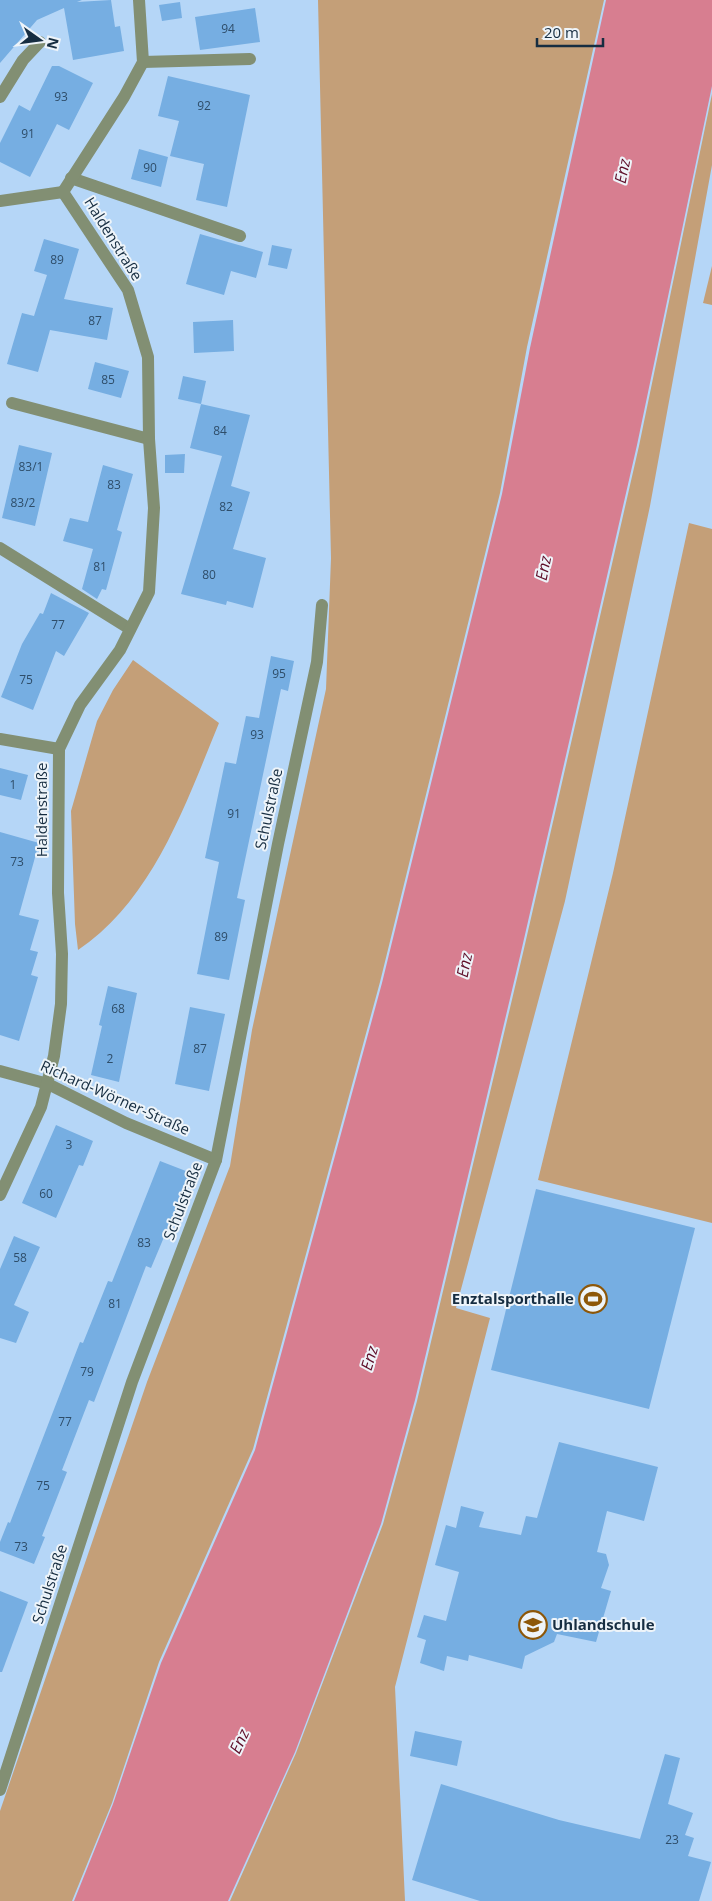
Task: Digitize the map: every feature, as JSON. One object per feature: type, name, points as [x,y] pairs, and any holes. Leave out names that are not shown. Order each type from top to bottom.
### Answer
[{"type":"street","points":[[139,0],[143,62],[250,60]]},
{"type":"street","points":[[0,97],[23,60],[40,42]]},
{"type":"street","name":"Haldenstraße","points":[[0,1195],[41,1107],[48,1084],[61,1004],[62,954],[58,893],[59,749],[80,705],[120,650],[149,592],[154,508],[149,439],[148,357],[128,290],[63,192],[124,97],[143,62]]},
{"type":"street","name":"Haldenstraße","points":[[71,178],[240,236]]},
{"type":"street","points":[[0,201],[63,192]]},
{"type":"street","points":[[12,403],[149,439]]},
{"type":"street","points":[[0,548],[130,629]]},
{"type":"street","name":"Schulstraße","points":[[0,1790],[132,1382],[216,1160],[278,844],[317,662],[322,605]]},
{"type":"street","points":[[0,739],[59,749]]},
{"type":"street","name":"Richard-Wörner-Straße","points":[[0,1071],[48,1084],[126,1123],[216,1160]]},
{"type":"shaded area","points":[[318,0],[604,0],[527,347],[500,493],[380,982],[253,1449],[159,1662],[112,1803],[72,1901],[0,1901],[0,1811],[147,1382],[230,1166],[252,1030],[326,689],[331,558]]},
{"type":"shaded area","points":[[712,94],[712,165],[650,506],[565,901],[456,1308],[490,1318],[395,1687],[405,1901],[230,1901],[296,1753],[383,1524],[417,1401],[523,953],[639,446]]},
{"type":"shaded area","points":[[712,266],[712,305],[703,303]]},
{"type":"shaded area","points":[[689,523],[712,529],[712,1223],[538,1180],[613,873]]},
{"type":"shaded area","points":[[133,660],[219,723],[180,817],[147,877],[127,905],[104,929],[78,950],[75,924],[71,811],[97,721],[113,690]]},
{"type":"water","name":"Enz","points":[[606,0],[712,0],[712,86],[637,445],[521,952],[415,1400],[381,1524],[295,1752],[228,1901],[74,1901],[113,1804],[161,1663],[255,1450],[382,983],[502,494],[530,348]]},
{"type":"building","points":[[0,0],[82,0],[77,2],[111,0],[115,27],[120,26],[124,51],[73,60],[64,8],[37,20],[0,63]]},
{"type":"building","points":[[180,2],[182,18],[162,21],[159,5]]},
{"type":"building","points":[[255,8],[260,42],[200,50],[195,17]]},
{"type":"building","points":[[52,66],[59,66],[93,83],[69,130],[57,124],[30,177],[0,162],[0,143],[19,105],[30,111]]},
{"type":"building","points":[[168,76],[250,95],[227,207],[196,200],[204,164],[170,156],[179,121],[158,116]]},
{"type":"building","points":[[139,149],[168,157],[161,187],[131,179]]},
{"type":"building","points":[[200,234],[263,252],[256,278],[231,271],[224,295],[186,284]]},
{"type":"building","points":[[44,239],[79,249],[64,299],[113,308],[107,340],[50,330],[38,372],[7,364],[22,313],[34,316],[47,275],[34,271]]},
{"type":"building","points":[[272,245],[292,249],[287,269],[268,265]]},
{"type":"building","points":[[233,320],[234,351],[194,353],[193,322]]},
{"type":"building","points":[[95,362],[129,371],[121,398],[88,389]]},
{"type":"building","points":[[183,376],[206,381],[201,404],[178,399]]},
{"type":"building","points":[[201,404],[250,415],[231,486],[250,492],[233,549],[266,558],[253,608],[227,601],[226,605],[181,594],[222,456],[190,448]]},
{"type":"building","points":[[19,445],[52,453],[35,526],[2,518]]},
{"type":"building","points":[[185,454],[184,473],[165,473],[165,455]]},
{"type":"building","points":[[103,465],[133,474],[117,530],[122,532],[106,590],[102,589],[97,599],[82,589],[93,549],[63,541],[70,518],[88,522]]},
{"type":"building","points":[[51,593],[89,613],[64,656],[56,651],[33,710],[1,697],[22,644],[40,613],[43,614]]},
{"type":"building","points":[[271,656],[294,661],[288,691],[281,689],[237,898],[245,900],[229,980],[197,974],[219,862],[205,858],[225,762],[236,764],[246,716],[259,718]]},
{"type":"building","points":[[0,768],[28,775],[21,800],[0,795]]},
{"type":"building","points":[[0,832],[39,843],[19,915],[39,920],[30,950],[38,952],[31,975],[38,977],[19,1041],[0,1035]]},
{"type":"building","points":[[108,986],[137,993],[119,1082],[91,1075],[102,1026],[99,1025]]},
{"type":"building","points":[[190,1007],[225,1014],[209,1091],[175,1084]]},
{"type":"building","points":[[56,1125],[93,1141],[83,1166],[79,1165],[56,1218],[22,1203]]},
{"type":"building","points":[[160,1161],[191,1173],[151,1268],[146,1266],[94,1402],[89,1400],[62,1470],[67,1472],[42,1536],[45,1537],[34,1564],[0,1551],[0,1542],[8,1522],[10,1523],[80,1342],[83,1343],[108,1281],[112,1282]]},
{"type":"building","name":"Enztalsporthalle","points":[[536,1189],[695,1228],[649,1409],[491,1370]]},
{"type":"building","points":[[14,1236],[40,1247],[14,1305],[29,1312],[16,1343],[0,1338],[0,1269]]},
{"type":"building","points":[[559,1442],[658,1467],[644,1521],[607,1511],[597,1552],[606,1554],[609,1565],[601,1588],[611,1591],[596,1642],[557,1634],[554,1642],[525,1656],[522,1669],[469,1655],[468,1661],[447,1656],[444,1671],[420,1663],[426,1640],[417,1637],[424,1615],[446,1621],[459,1572],[435,1565],[446,1525],[456,1528],[461,1506],[484,1512],[479,1527],[521,1535],[526,1516],[537,1518]]},
{"type":"building","points":[[0,1591],[28,1602],[2,1672],[0,1672]]},
{"type":"building","points":[[415,1731],[462,1741],[457,1766],[410,1756]]},
{"type":"building","points":[[665,1754],[680,1758],[668,1804],[693,1813],[685,1835],[694,1838],[688,1856],[711,1862],[699,1901],[480,1901],[412,1880],[441,1784],[559,1820],[640,1839]]},
{"type":"place","name":"Enztalsporthalle","points":[[593,1299]]},
{"type":"place","name":"Uhlandschule","points":[[533,1625]]}]
